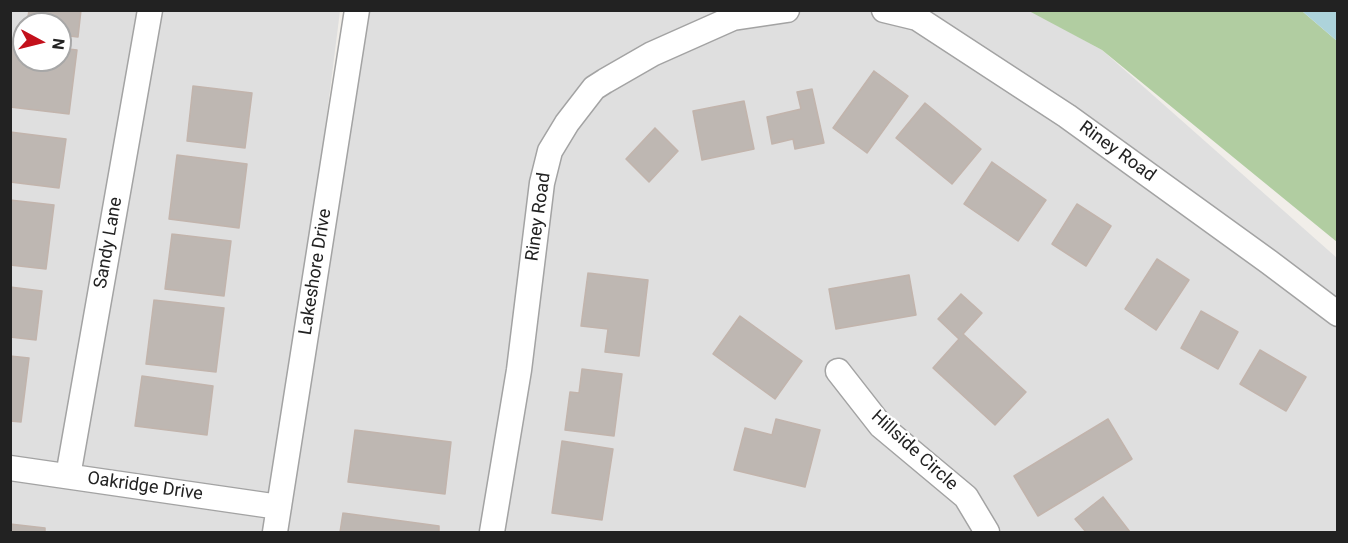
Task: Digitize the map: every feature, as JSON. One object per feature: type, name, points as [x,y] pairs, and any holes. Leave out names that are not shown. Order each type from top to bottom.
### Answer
[{"type":"street","name":"Sandy Lane","points":[[68,476],[150,10]]},
{"type":"street","name":"Lakeshore Drive","points":[[275,532],[357,10]]},
{"type":"street","name":"Riney Road","points":[[492,532],[519,370],[542,183],[550,151],[567,123],[594,88],[605,81],[652,54],[733,18],[787,10]]},
{"type":"street","name":"Riney Road","points":[[884,10],[917,18],[1067,116],[1338,314]]},
{"type":"street","name":"Hillside Circle","points":[[838,371],[881,426],[966,497],[987,532]]},
{"type":"street","name":"Oakridge Drive","points":[[10,468],[279,507]]},
{"type":"shaded area","points":[[1029,10],[1102,50],[1337,258],[1337,532],[11,532],[10,11],[340,11],[275,527],[356,11]]},
{"type":"green space","points":[[1029,11],[1302,11],[1337,41],[1337,242],[1102,50]]},
{"type":"water","points":[[1302,11],[1337,11],[1337,41]]},
{"type":"building","points":[[29,10],[81,10],[78,37],[72,36],[72,12],[29,12]]},
{"type":"building","points":[[10,41],[12,41],[12,72],[72,72],[72,49],[77,50],[69,114],[10,107]]},
{"type":"building","points":[[874,71],[908,96],[867,153],[833,128]]},
{"type":"building","points":[[193,86],[252,93],[245,148],[187,141]]},
{"type":"building","points":[[812,89],[824,143],[795,149],[793,139],[772,144],[767,117],[801,109],[797,92]]},
{"type":"building","points":[[744,101],[754,149],[702,160],[693,111]]},
{"type":"building","points":[[925,103],[981,149],[952,184],[896,138]]},
{"type":"building","points":[[655,128],[678,151],[649,182],[626,159]]},
{"type":"building","points":[[10,132],[66,139],[59,188],[10,182]]},
{"type":"building","points":[[177,155],[247,164],[239,228],[169,219]]},
{"type":"building","points":[[992,162],[1046,200],[1018,241],[964,204]]},
{"type":"building","points":[[10,200],[54,205],[46,269],[10,265]]},
{"type":"building","points":[[1077,204],[1111,226],[1086,266],[1052,244]]},
{"type":"building","points":[[172,234],[231,241],[224,296],[165,289]]},
{"type":"building","points":[[1157,259],[1189,280],[1156,330],[1125,309]]},
{"type":"building","points":[[588,273],[648,280],[639,356],[605,352],[608,329],[581,326]]},
{"type":"building","points":[[909,275],[916,315],[836,329],[829,289]]},
{"type":"building","points":[[10,287],[42,291],[36,340],[10,337]]},
{"type":"building","points":[[961,294],[982,313],[963,334],[1026,392],[995,425],[933,368],[959,339],[938,319]]},
{"type":"building","points":[[154,300],[224,308],[216,372],[146,364]]},
{"type":"building","points":[[1201,311],[1238,332],[1218,369],[1181,348]]},
{"type":"building","points":[[740,316],[802,361],[775,399],[713,354]]},
{"type":"building","points":[[1260,350],[1306,377],[1286,411],[1240,384]]},
{"type":"building","points":[[10,356],[29,358],[21,422],[10,421]]},
{"type":"building","points":[[582,369],[622,374],[614,436],[565,430],[570,392],[579,393]]},
{"type":"building","points":[[142,376],[213,386],[207,435],[135,426]]},
{"type":"building","points":[[776,419],[820,430],[805,487],[734,470],[745,428],[772,435]]},
{"type":"building","points":[[1108,419],[1132,459],[1038,516],[1014,476]]},
{"type":"building","points":[[355,430],[451,442],[445,494],[348,482]]},
{"type":"building","points":[[562,441],[613,449],[602,520],[552,513]]},
{"type":"building","points":[[1103,497],[1130,532],[1086,532],[1075,519]]},
{"type":"building","points":[[343,513],[439,526],[439,532],[340,532]]},
{"type":"building","points":[[10,524],[45,528],[45,532],[10,532]]}]
